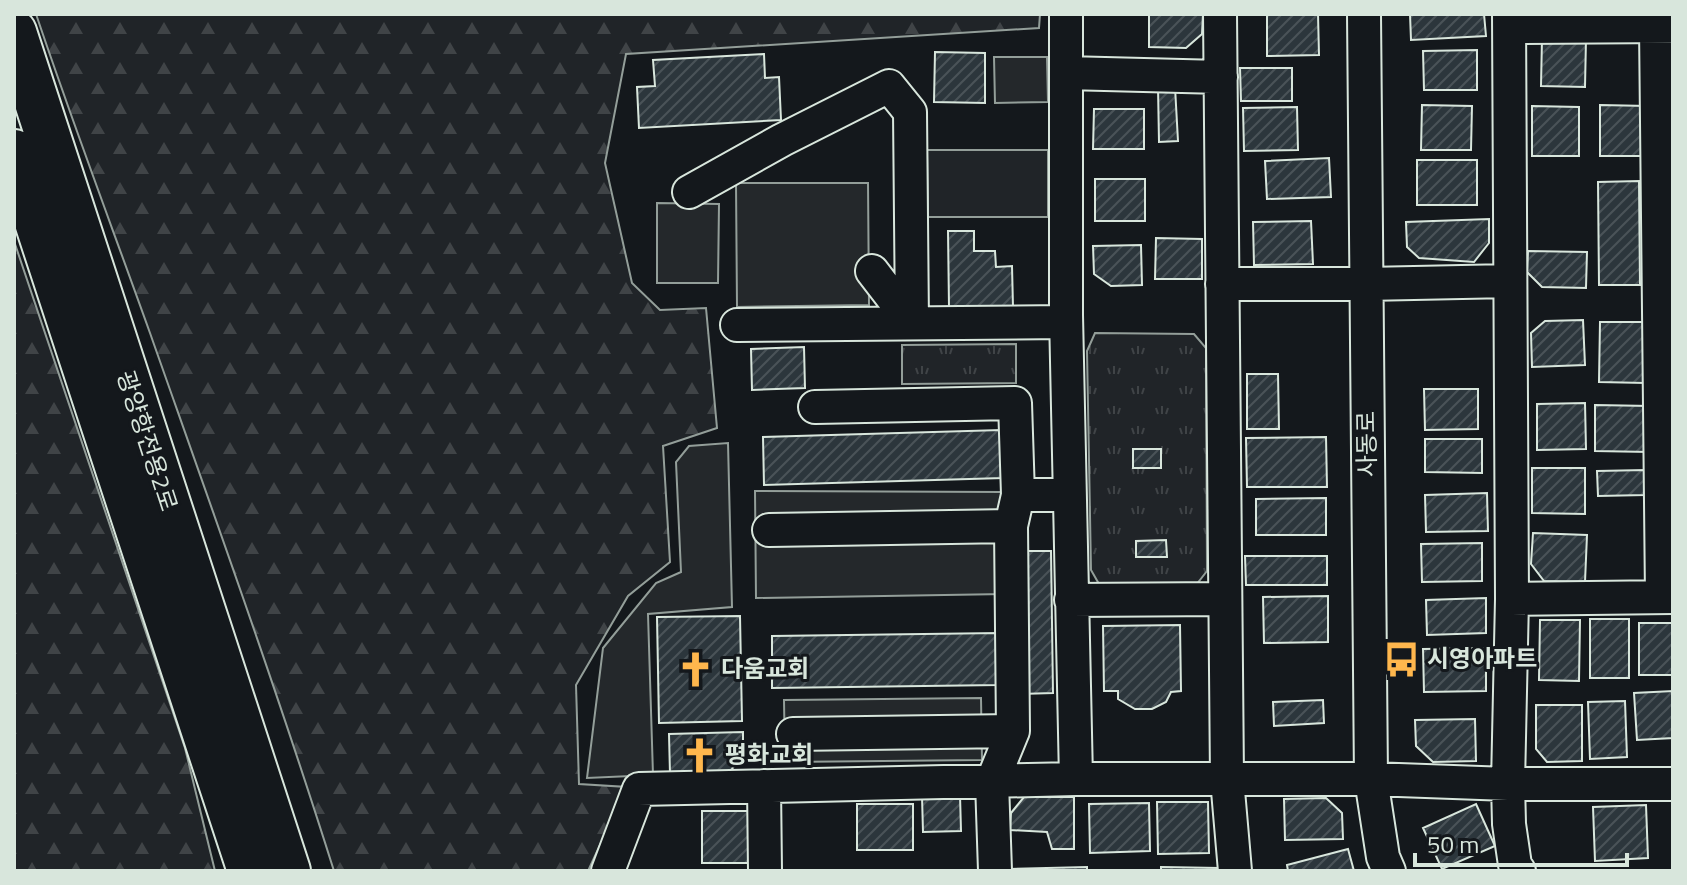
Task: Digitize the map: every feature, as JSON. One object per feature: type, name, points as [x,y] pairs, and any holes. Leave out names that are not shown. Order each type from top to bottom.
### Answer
[{"type":"highway","name":"광양항전용2로","points":[[14,32],[273,864]]},
{"type":"highway","name":"광양항전용2로","points":[[14,152],[234,820],[273,864]]},
{"type":"street","points":[[1066,14],[1066,322],[1076,779]]},
{"type":"street","points":[[1220,14],[1227,779],[1235,871]]},
{"type":"street","name":"사동로","points":[[1364,14],[1371,779],[1383,857],[1389,871]]},
{"type":"street","points":[[1512,599],[1667,597],[1664,26],[1510,20],[1512,599],[1508,784],[1509,824],[1515,865],[1519,871]]},
{"type":"street","points":[[1066,73],[1221,77]]},
{"type":"street","points":[[689,192],[889,86],[910,112],[912,323]]},
{"type":"street","points":[[872,271],[912,323]]},
{"type":"street","points":[[1222,284],[1510,281]]},
{"type":"street","points":[[737,325],[1066,322]]},
{"type":"street","points":[[815,407],[1015,403],[1013,731],[992,782],[995,871]]},
{"type":"street","points":[[769,530],[1014,511],[1069,495]]},
{"type":"street","points":[[1071,600],[1225,599]]},
{"type":"street","points":[[793,734],[1013,731]]},
{"type":"street","points":[[608,871],[639,789],[1076,779],[1371,779],[1508,784],[1673,784]]},
{"type":"street","points":[[764,786],[765,871]]},
{"type":"green space","points":[[36,14],[1040,14],[1039,28],[626,54],[605,163],[632,283],[660,310],[706,308],[717,428],[663,446],[670,562],[628,596],[576,685],[579,784],[627,787],[588,871],[334,871],[244,601]]},
{"type":"green space","points":[[927,150],[1048,150],[1048,217],[928,217]]},
{"type":"green space","points":[[14,241],[185,748],[215,871],[14,871]]},
{"type":"green space","points":[[1095,333],[1194,334],[1206,348],[1207,571],[1196,585],[1099,584],[1091,570],[1087,351]]},
{"type":"green space","points":[[1016,344],[1016,383],[902,384],[902,345]]},
{"type":"shaded area","points":[[994,57],[1047,57],[1048,102],[995,103]]},
{"type":"shaded area","points":[[736,183],[868,183],[869,305],[737,307]]},
{"type":"shaded area","points":[[657,203],[719,204],[718,283],[657,283]]},
{"type":"shaded area","points":[[728,443],[732,607],[648,614],[653,775],[587,778],[603,648],[656,583],[681,572],[676,462],[689,446]]},
{"type":"shaded area","points":[[755,491],[1003,492],[1005,594],[756,598]]},
{"type":"shaded area","points":[[981,698],[982,760],[785,762],[784,700]]},
{"type":"building","points":[[1149,14],[1203,14],[1202,34],[1186,48],[1149,47]]},
{"type":"building","points":[[1267,14],[1318,14],[1319,55],[1267,56]]},
{"type":"building","points":[[1410,14],[1484,14],[1486,36],[1411,40]]},
{"type":"building","points":[[1542,38],[1586,39],[1585,87],[1541,86]]},
{"type":"building","points":[[1477,50],[1477,90],[1424,90],[1423,51]]},
{"type":"building","points":[[935,52],[985,53],[985,103],[934,102]]},
{"type":"building","points":[[764,54],[765,78],[779,77],[781,120],[639,128],[637,87],[655,86],[653,60]]},
{"type":"building","points":[[1240,68],[1292,68],[1292,101],[1241,101]]},
{"type":"building","points":[[1158,87],[1175,87],[1178,141],[1159,142]]},
{"type":"building","points":[[1422,105],[1472,106],[1471,150],[1421,150]]},
{"type":"building","points":[[1600,105],[1648,106],[1647,156],[1600,156]]},
{"type":"building","points":[[1532,106],[1579,107],[1579,156],[1532,156]]},
{"type":"building","points":[[1297,107],[1298,150],[1244,151],[1243,108]]},
{"type":"building","points":[[1094,109],[1144,109],[1144,149],[1093,149]]},
{"type":"building","points":[[1329,158],[1331,197],[1267,199],[1265,161]]},
{"type":"building","points":[[1417,160],[1477,160],[1477,205],[1417,205]]},
{"type":"building","points":[[1095,179],[1145,179],[1145,221],[1095,221]]},
{"type":"building","points":[[1639,181],[1640,285],[1599,285],[1598,182]]},
{"type":"building","points":[[1489,219],[1489,243],[1474,262],[1419,258],[1407,247],[1406,222]]},
{"type":"building","points":[[1311,221],[1313,264],[1254,265],[1253,222]]},
{"type":"building","points":[[948,231],[974,231],[974,251],[995,251],[996,267],[1012,266],[1013,307],[949,307]]},
{"type":"building","points":[[1156,238],[1202,239],[1202,279],[1155,279]]},
{"type":"building","points":[[1141,245],[1142,285],[1111,286],[1094,274],[1093,246]]},
{"type":"building","points":[[1528,251],[1587,252],[1586,288],[1542,287],[1527,272]]},
{"type":"building","points":[[1583,320],[1585,365],[1532,367],[1531,333],[1545,321]]},
{"type":"building","points":[[1600,322],[1645,322],[1645,383],[1599,382]]},
{"type":"building","points":[[804,347],[805,388],[752,390],[751,349]]},
{"type":"building","points":[[1247,374],[1278,374],[1279,429],[1247,429]]},
{"type":"building","points":[[1424,389],[1478,389],[1478,429],[1425,430]]},
{"type":"building","points":[[1585,403],[1586,449],[1537,450],[1537,404]]},
{"type":"building","points":[[1595,405],[1650,406],[1649,452],[1595,451]]},
{"type":"building","points":[[1001,430],[1003,478],[764,485],[763,437]]},
{"type":"building","points":[[1326,437],[1327,487],[1247,487],[1246,438]]},
{"type":"building","points":[[1425,439],[1482,439],[1482,473],[1425,472]]},
{"type":"building","points":[[1133,449],[1161,449],[1161,468],[1133,468]]},
{"type":"building","points":[[1532,468],[1585,468],[1585,514],[1532,513]]},
{"type":"building","points":[[1645,470],[1645,495],[1598,496],[1597,471]]},
{"type":"building","points":[[1487,493],[1488,531],[1426,532],[1425,495]]},
{"type":"building","points":[[1326,498],[1326,535],[1256,535],[1256,499]]},
{"type":"building","points":[[1533,533],[1587,535],[1585,582],[1544,581],[1531,564]]},
{"type":"building","points":[[1166,540],[1167,557],[1136,557],[1136,541]]},
{"type":"building","points":[[1482,543],[1482,581],[1422,582],[1421,544]]},
{"type":"building","points":[[1018,551],[1051,551],[1053,693],[1020,694]]},
{"type":"building","points":[[1245,556],[1327,556],[1327,585],[1246,585]]},
{"type":"building","points":[[1328,596],[1328,642],[1264,643],[1263,597]]},
{"type":"building","points":[[1486,598],[1486,633],[1427,635],[1426,600]]},
{"type":"building","points":[[740,616],[742,721],[659,723],[657,617]]},
{"type":"building","points":[[1590,619],[1629,619],[1629,678],[1590,678]]},
{"type":"building","points":[[1540,620],[1580,620],[1579,681],[1539,680]]},
{"type":"building","points":[[1639,623],[1673,623],[1673,675],[1639,675]]},
{"type":"building","points":[[1180,625],[1181,691],[1171,692],[1166,702],[1152,709],[1135,709],[1118,699],[1118,691],[1104,691],[1103,626]]},
{"type":"building","points":[[999,633],[999,685],[772,688],[772,636]]},
{"type":"building","points":[[1486,648],[1486,691],[1424,692],[1423,649]]},
{"type":"building","points":[[1673,691],[1673,738],[1637,740],[1634,693]]},
{"type":"building","points":[[1323,700],[1324,723],[1274,726],[1273,702]]},
{"type":"building","points":[[1625,701],[1627,757],[1590,759],[1588,702]]},
{"type":"building","points":[[1536,705],[1582,705],[1582,761],[1547,762],[1536,749]]},
{"type":"building","points":[[1475,719],[1476,761],[1433,762],[1416,746],[1415,720]]},
{"type":"building","points":[[743,732],[743,753],[730,772],[670,774],[669,734]]},
{"type":"building","points":[[960,795],[961,831],[923,832],[922,796]]},
{"type":"building","points":[[1024,797],[1074,797],[1074,849],[1052,849],[1047,832],[1010,830],[1011,813]]},
{"type":"building","points":[[1326,798],[1342,813],[1343,839],[1285,840],[1284,799]]},
{"type":"building","points":[[1157,802],[1208,802],[1209,853],[1158,854]]},
{"type":"building","points":[[1149,803],[1150,851],[1090,853],[1089,804]]},
{"type":"building","points":[[857,804],[913,804],[913,850],[857,850]]},
{"type":"building","points":[[1476,804],[1495,846],[1442,869],[1423,828]]},
{"type":"building","points":[[1646,805],[1648,858],[1595,861],[1593,807]]},
{"type":"building","points":[[702,811],[752,811],[752,863],[702,863]]},
{"type":"building","points":[[1348,849],[1354,871],[1288,871],[1287,865]]},
{"type":"building","points":[[1087,867],[1087,871],[1010,871],[1010,869]]},
{"type":"building","points":[[1161,867],[1219,868],[1219,871],[1161,871]]},
{"type":"place","name":"시영아파트","points":[[1401,659]]},
{"type":"place","name":"다움교회","points":[[695,669]]},
{"type":"place","name":"평화교회","points":[[699,755]]}]
